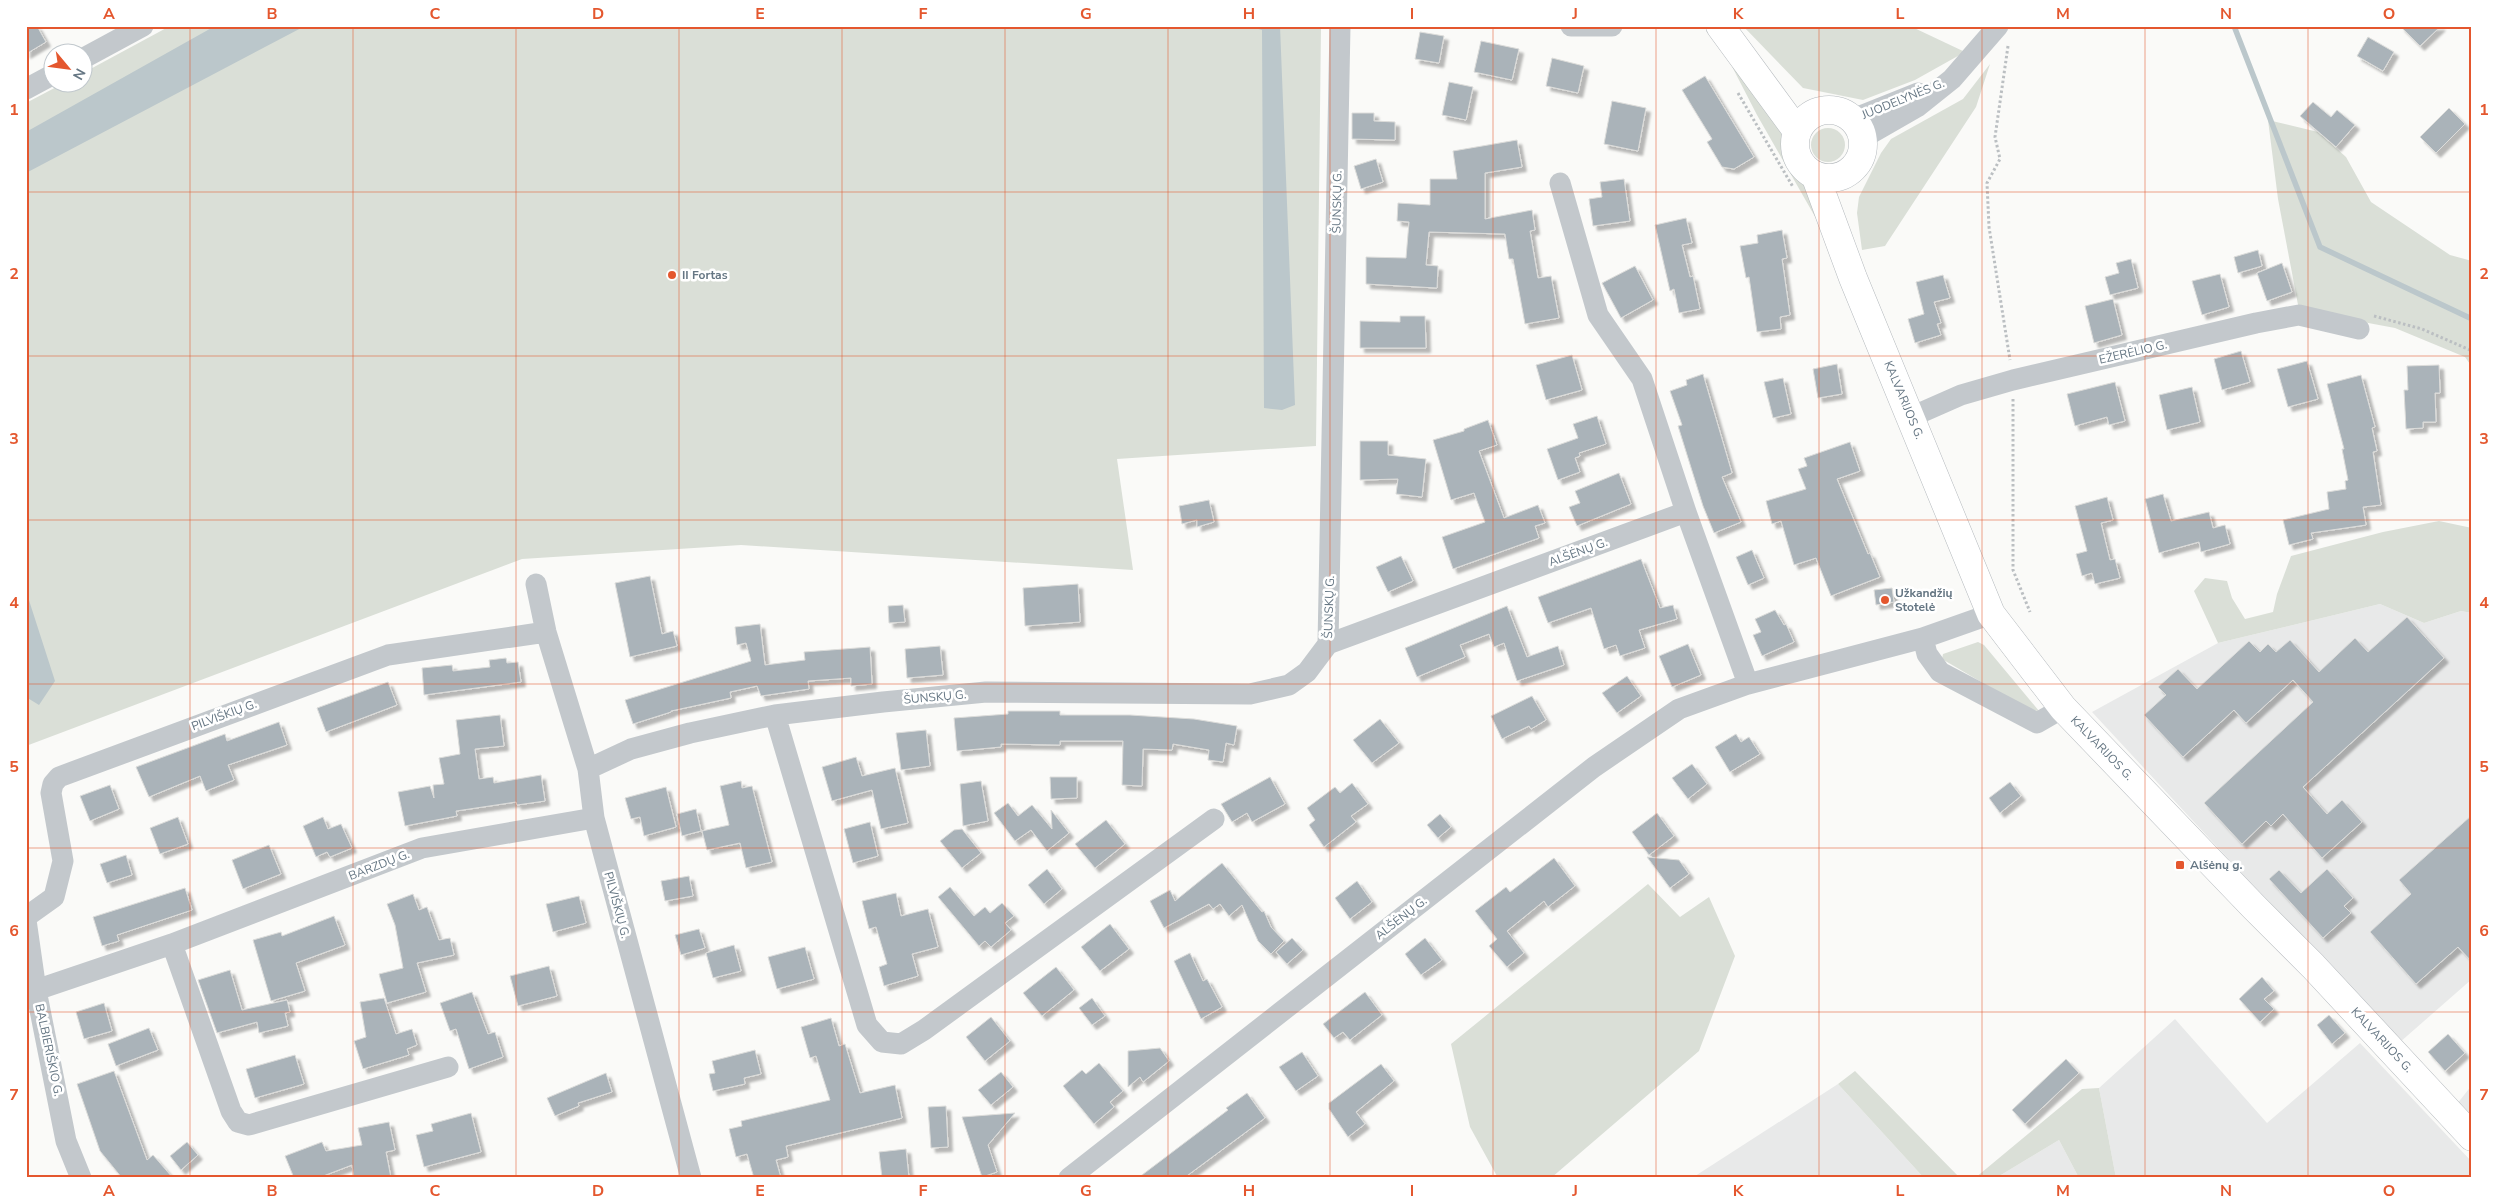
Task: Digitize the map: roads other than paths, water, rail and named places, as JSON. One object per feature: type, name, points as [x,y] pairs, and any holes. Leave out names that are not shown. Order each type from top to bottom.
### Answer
[{"type":"main road","points":[[1726,35],[1796,98],[1822,110],[1839,111],[1858,129],[1860,159],[1846,174],[1805,183],[1806,170],[1796,152],[1797,131],[1803,121],[1822,110]]},
{"type":"main road","points":[[1726,35],[1797,131]]},
{"type":"main road","name":"KALVARIJOS G.","points":[[1846,174],[1844,199],[1853,278]]},
{"type":"main road","name":"KALVARIJOS G.","points":[[1805,183],[1853,278],[1991,614],[2063,708],[2313,966],[2472,1137]]},
{"type":"street","points":[[92,54],[143,26]]},
{"type":"street","name":"ŠUNSKŲ G.","points":[[588,768],[631,749],[775,715],[986,692],[1250,694],[1289,685],[1307,672],[1328,644],[1340,26]]},
{"type":"street","points":[[1571,26],[1606,28],[1612,26]]},
{"type":"street","name":"JUODELYNĖS G.","points":[[1858,129],[1917,107],[1952,79],[2004,31]]},
{"type":"street","points":[[26,89],[42,80]]},
{"type":"street","points":[[1560,182],[1598,315],[1642,380],[1686,512],[1748,684]]},
{"type":"street","name":"EŽERĖLIO G.","points":[[1912,418],[1962,395],[2013,380],[2299,315],[2364,322]]},
{"type":"street","name":"ALŠĖNŲ G.","points":[[1328,644],[1686,512]]},
{"type":"street","name":"PILVIŠKIŲ G.","points":[[536,584],[546,632],[588,768],[594,818],[691,1178]]},
{"type":"street","name":"ALŠĖNŲ G.","points":[[1069,1178],[1594,767],[1680,709],[1748,684],[1922,638],[1991,614]]},
{"type":"street","name":"PILVIŠKIŲ G.","points":[[26,919],[54,897],[63,861],[51,792],[53,784],[59,777],[388,655],[546,632]]},
{"type":"street","points":[[1922,638],[1927,654],[1940,672],[2037,723],[2063,708]]},
{"type":"street","points":[[775,715],[867,1025],[882,1042],[900,1044],[924,1030],[1214,819]]},
{"type":"street","name":"BARZDŲ G.","points":[[36,990],[172,944],[422,848],[594,818]]},
{"type":"street","name":"BALBIERIŠKIO G.","points":[[26,919],[36,990],[66,1141],[80,1178]]},
{"type":"street","points":[[172,944],[231,1111],[238,1122],[249,1125],[448,1067]]},
{"type":"waterway","points":[[2234,26],[2320,247],[2472,319]]},
{"type":"place","name":"II Fortas","points":[[672,275]]},
{"type":"place","name":"Užkandžių Stotelė","points":[[1885,600]]},
{"type":"place","name":"Alšėnų g.","points":[[2180,865]]}]
